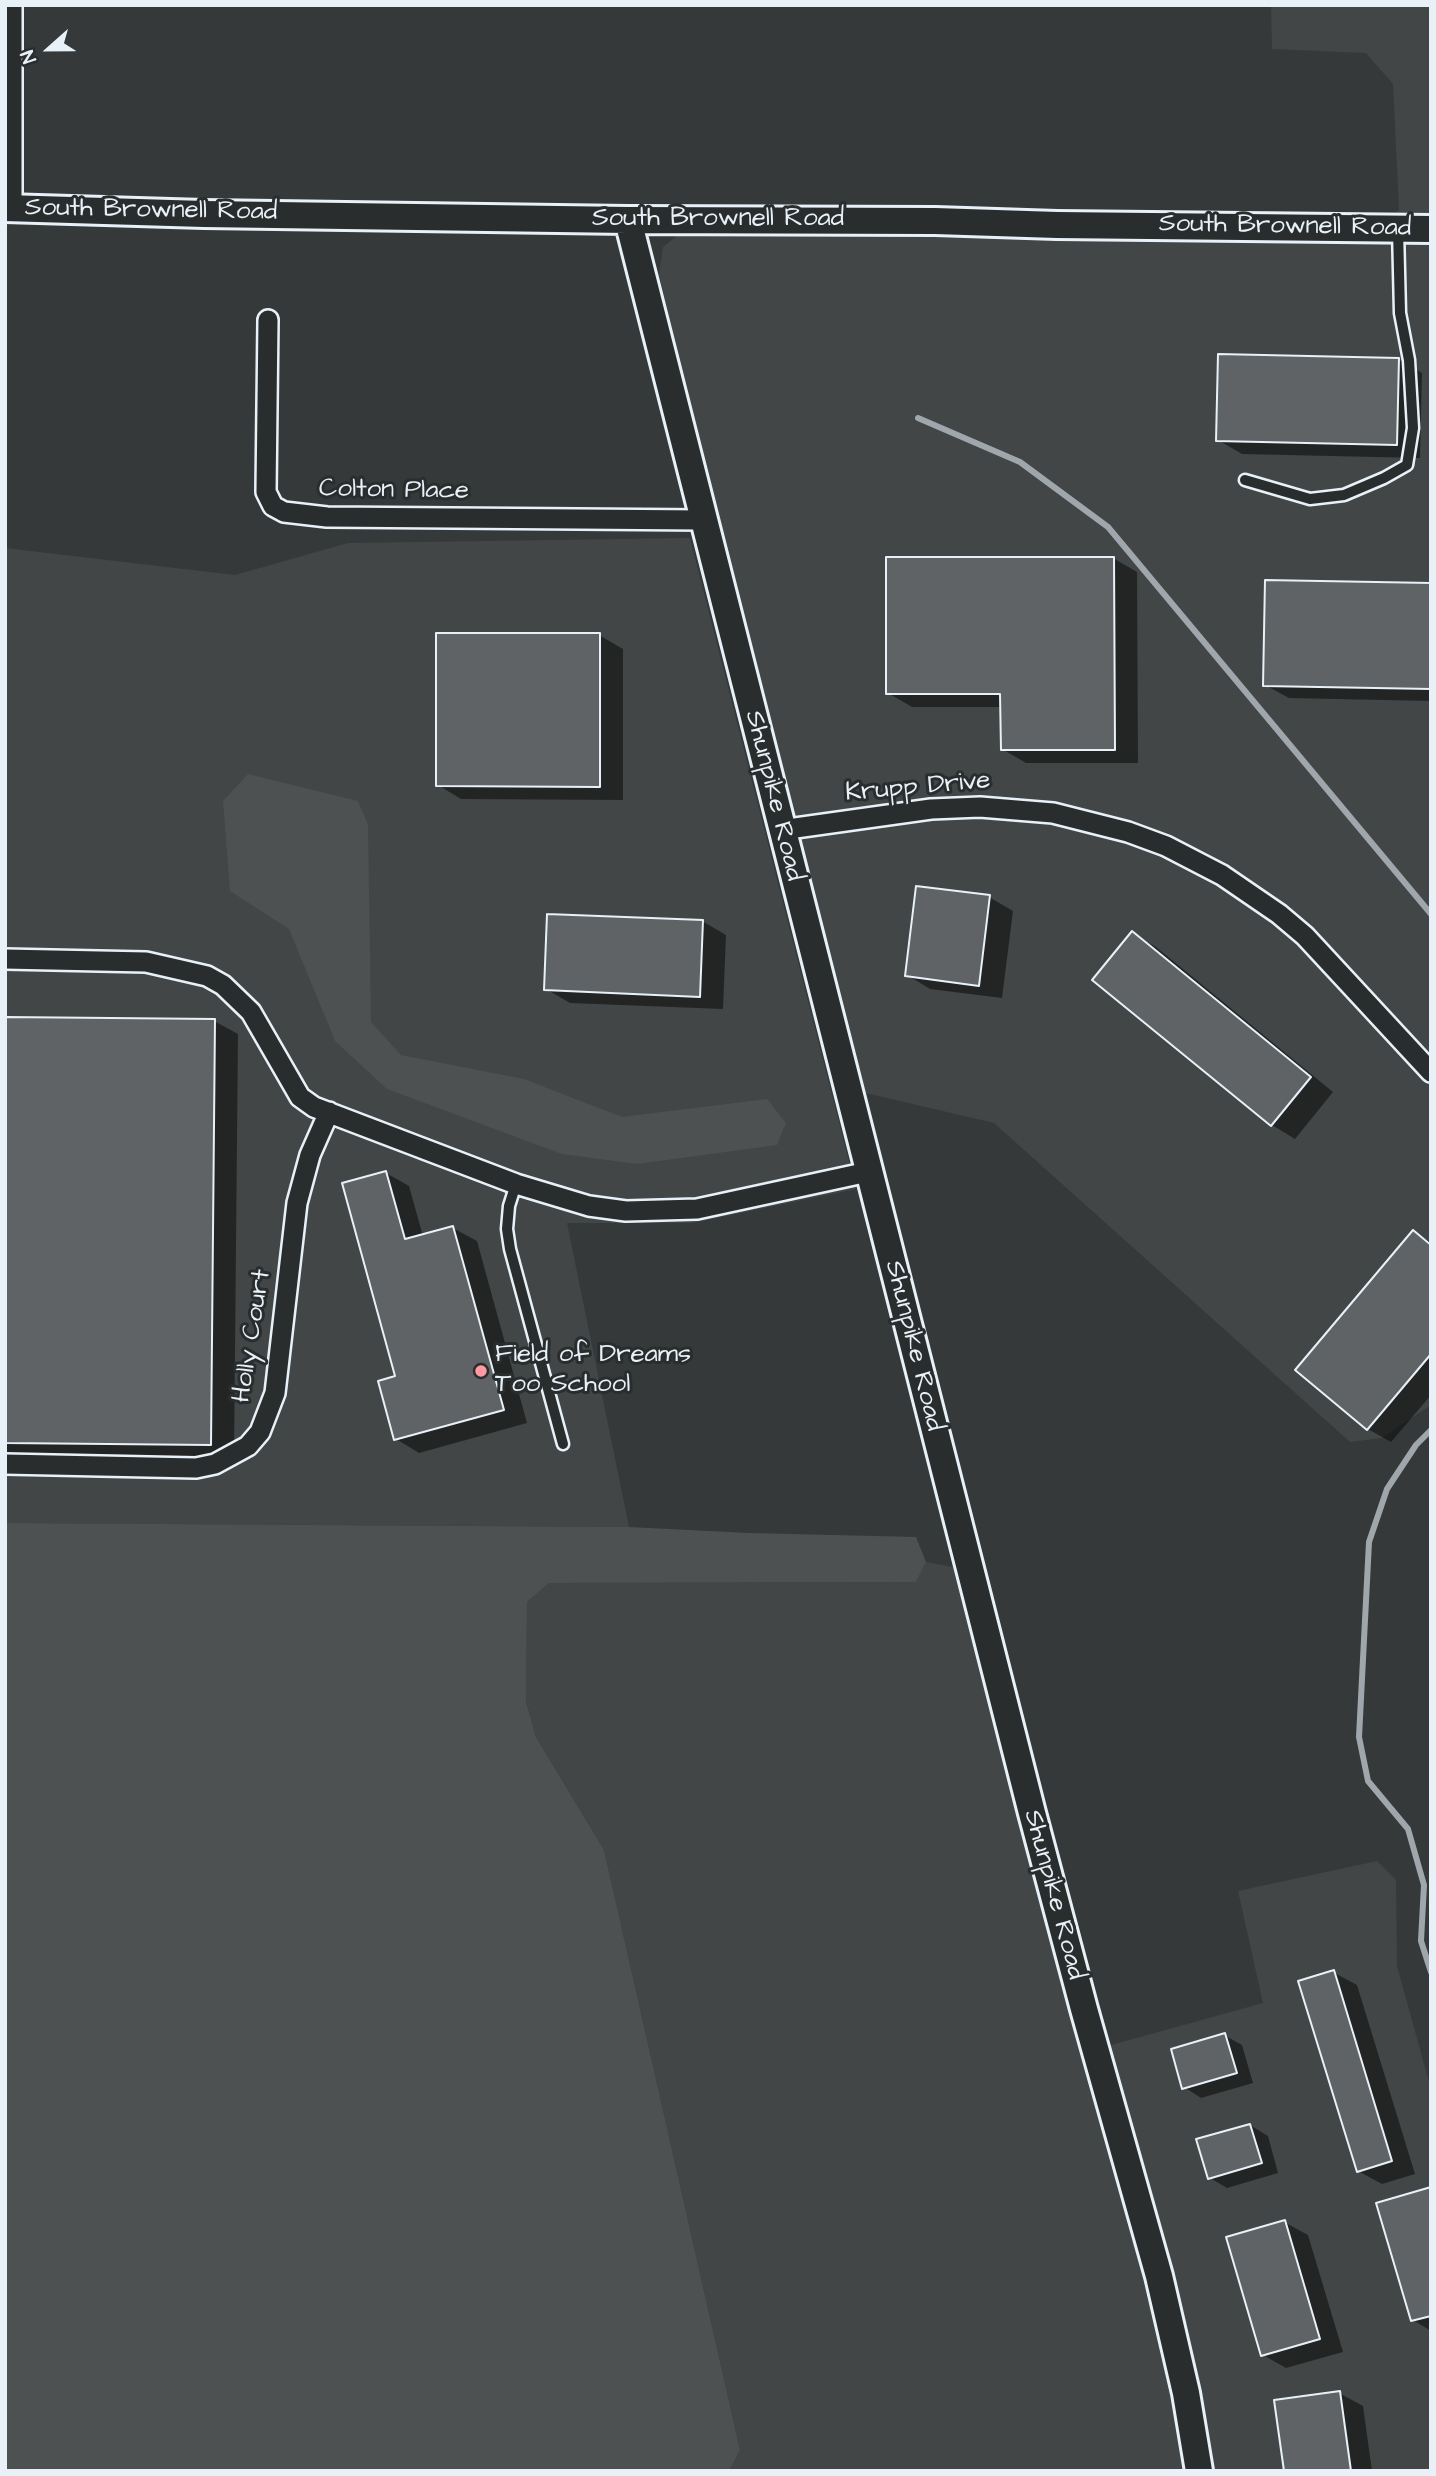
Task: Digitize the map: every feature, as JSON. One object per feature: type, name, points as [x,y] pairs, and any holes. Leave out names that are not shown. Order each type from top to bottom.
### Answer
[{"type":"street","points":[[9,208],[12,5]]},
{"type":"street","name":"South Brownell Road","points":[[9,208],[204,214],[1431,229]]},
{"type":"street","name":"Shunpike Road","points":[[628,220],[1065,1938],[1162,2288],[1186,2393],[1199,2471]]},
{"type":"street","name":"Colton Place","points":[[268,320],[266,492],[269,502],[278,509],[292,514],[341,517],[703,520]]},
{"type":"street","name":"Krupp Drive","points":[[781,830],[918,810],[980,807],[1053,813],[1128,832],[1166,846],[1222,875],[1279,914],[1305,936],[1431,1072]]},
{"type":"street","points":[[5,959],[146,962],[207,976],[223,985],[251,1012],[300,1097],[314,1107],[516,1184],[589,1206],[626,1211],[670,1211],[754,1198],[868,1172]]},
{"type":"street","name":"Holly Court","points":[[5,1464],[196,1468],[215,1464],[233,1455],[254,1439],[270,1412],[275,1393],[297,1203],[310,1155],[329,1112]]},
{"type":"lane","points":[[1245,480],[1310,499],[1344,495],[1407,465],[1413,428],[1409,360],[1400,313],[1398,229]]},
{"type":"lane","points":[[516,1184],[508,1217],[510,1249],[563,1444]]},
{"type":"shaded area","points":[[1271,5],[1431,5],[1431,1405],[1382,1438],[1350,1442],[994,1123],[857,1091],[720,536],[659,274],[663,247],[682,232],[1365,241],[1399,210],[1393,84],[1366,53],[1272,49]]},
{"type":"shaded area","points":[[690,538],[856,1189],[692,1223],[567,1223],[629,1527],[5,1523],[5,548],[235,575],[348,543]]},
{"type":"shaded area","points":[[248,774],[358,801],[368,825],[371,1022],[401,1055],[524,1079],[622,1117],[767,1099],[786,1123],[777,1145],[637,1164],[562,1154],[387,1089],[335,1041],[289,929],[230,891],[223,801]]},
{"type":"shaded area","points":[[5,1523],[629,1527],[916,1537],[926,1562],[916,1582],[549,1583],[527,1602],[526,1701],[536,1737],[604,1850],[740,2450],[729,2471],[5,2471]]},
{"type":"shaded area","points":[[926,1562],[981,1572],[1104,2047],[1263,2003],[1238,1891],[1377,1861],[1396,1880],[1397,1966],[1431,2089],[1431,2471],[729,2471],[740,2450],[604,1850],[536,1737],[526,1700],[527,1602],[549,1583],[916,1582]]},
{"type":"building","points":[[1218,354],[1399,358],[1397,445],[1216,441]]},
{"type":"building","points":[[886,557],[1114,557],[1115,750],[1001,750],[1000,694],[886,694]]},
{"type":"building","points":[[1265,580],[1431,583],[1431,689],[1263,686]]},
{"type":"building","points":[[436,633],[600,633],[600,787],[436,786]]},
{"type":"building","points":[[916,886],[990,895],[979,986],[905,976]]},
{"type":"building","points":[[547,914],[703,920],[700,997],[544,990]]},
{"type":"building","points":[[1132,931],[1311,1077],[1271,1126],[1092,980]]},
{"type":"building","points":[[5,1017],[215,1019],[211,1445],[5,1443]]},
{"type":"building","points":[[386,1171],[405,1239],[453,1226],[504,1410],[394,1440],[378,1381],[395,1376],[342,1183]]},
{"type":"building","points":[[1413,1230],[1431,1245],[1431,1354],[1367,1430],[1295,1370]]},
{"type":"building","points":[[1334,1970],[1392,2161],[1357,2172],[1298,1981]]},
{"type":"building","points":[[1225,2033],[1237,2073],[1182,2089],[1171,2049]]},
{"type":"building","points":[[1250,2124],[1262,2163],[1208,2179],[1196,2139]]},
{"type":"building","points":[[1431,2187],[1431,2316],[1411,2321],[1376,2203]]},
{"type":"building","points":[[1285,2220],[1320,2339],[1261,2356],[1226,2237]]},
{"type":"building","points":[[1340,2391],[1351,2471],[1284,2471],[1274,2400]]},
{"type":"waterway","points":[[918,418],[1020,462],[1108,527],[1431,914]]},
{"type":"waterway","points":[[1431,1430],[1416,1445],[1387,1489],[1369,1542],[1359,1737],[1368,1781],[1408,1829],[1424,1885],[1421,1941],[1431,1972]]},
{"type":"place","name":"Field of Dreams Too School","points":[[481,1371]]}]
